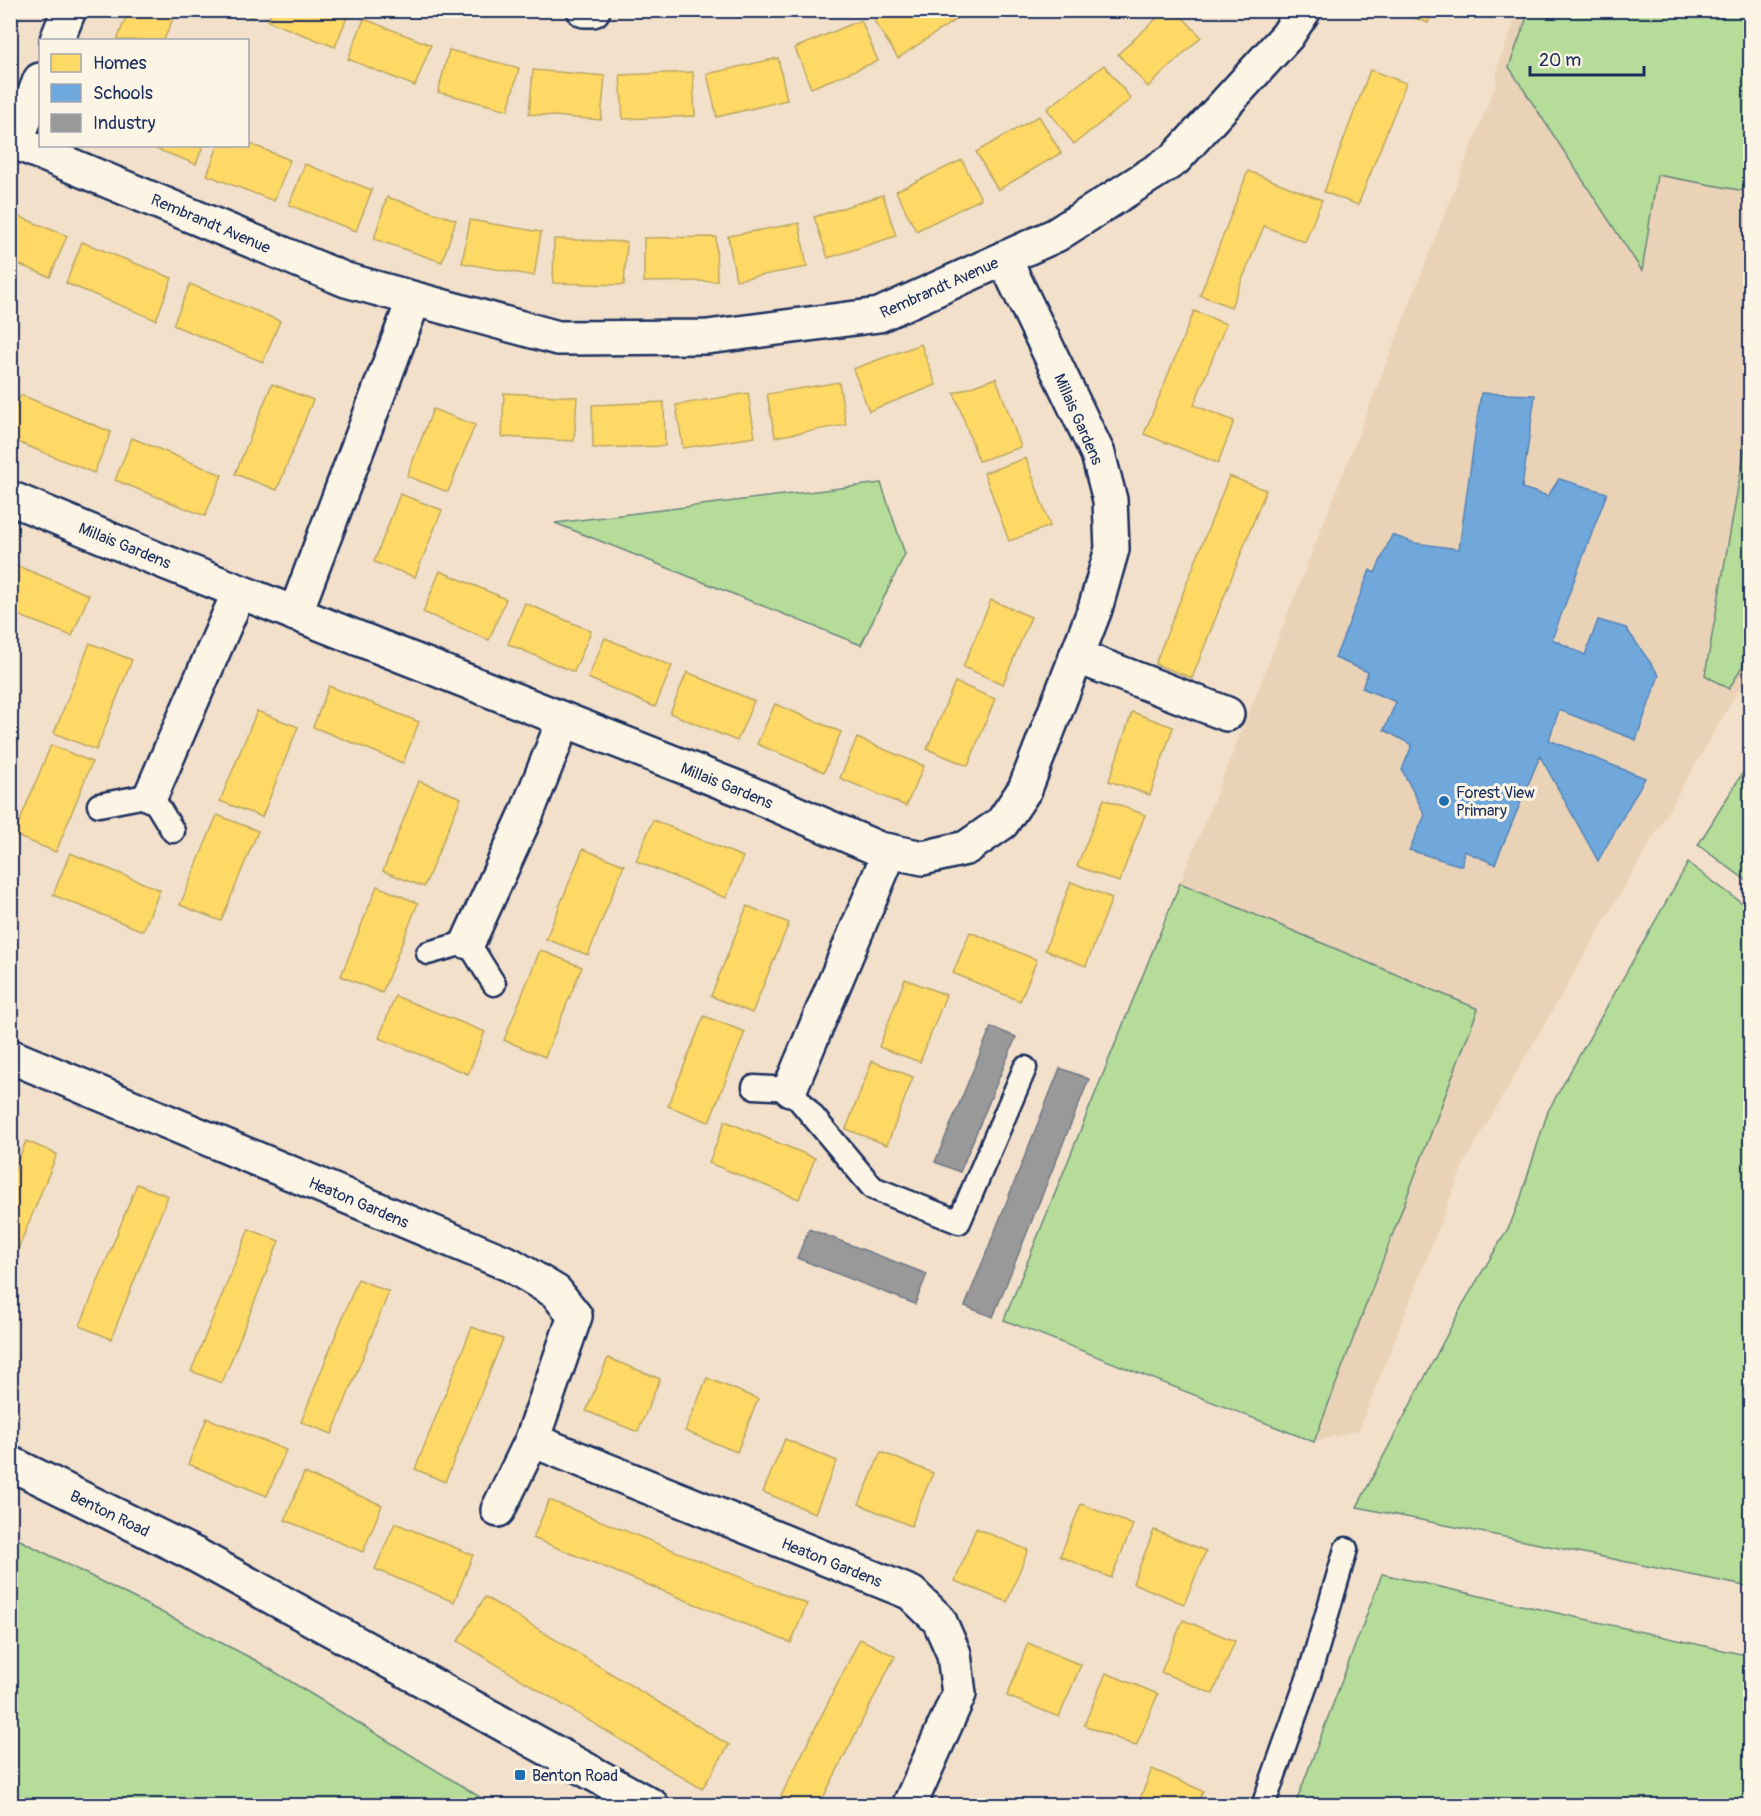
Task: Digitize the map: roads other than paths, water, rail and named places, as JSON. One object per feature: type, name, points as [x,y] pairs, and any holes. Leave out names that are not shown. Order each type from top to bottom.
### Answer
[{"type":"street","points":[[57,39],[69,10]]},
{"type":"street","points":[[584,10],[593,10]]},
{"type":"street","name":"Rembrandt Avenue","points":[[13,141],[346,279],[414,299],[558,338],[706,337],[879,315],[1056,235],[1175,159],[1287,36],[1304,10]]},
{"type":"street","points":[[13,141],[39,82]]},
{"type":"street","name":"Millais Gardens","points":[[10,498],[239,592],[890,851],[923,858],[966,848],[1002,823],[1025,789],[1095,609],[1112,549],[1110,500],[1098,454],[1004,258]]},
{"type":"street","points":[[295,614],[414,299]]},
{"type":"street","points":[[151,795],[239,592]]},
{"type":"street","points":[[1076,656],[1227,714]]},
{"type":"street","points":[[468,942],[526,814],[564,720]]},
{"type":"street","points":[[790,1089],[890,851]]},
{"type":"street","name":"Heaton Gardens","points":[[10,1056],[511,1265],[556,1292],[575,1316],[532,1440],[498,1510]]},
{"type":"street","name":"Heaton Gardens","points":[[532,1440],[911,1593],[939,1620],[954,1654],[959,1694],[909,1806]]},
{"type":"street","name":"Benton Road","points":[[10,1463],[194,1554],[652,1806]]},
{"type":"lane","points":[[99,805],[151,795],[173,831]]},
{"type":"lane","points":[[428,952],[468,942],[494,984]]},
{"type":"lane","points":[[754,1087],[790,1089],[873,1188],[959,1222],[1025,1068]]},
{"type":"lane","points":[[1263,1806],[1309,1676],[1346,1549]]},
{"type":"place","name":"Forest View Primary","points":[[1444,801]]},
{"type":"place","name":"Benton Road","points":[[520,1775]]}]
